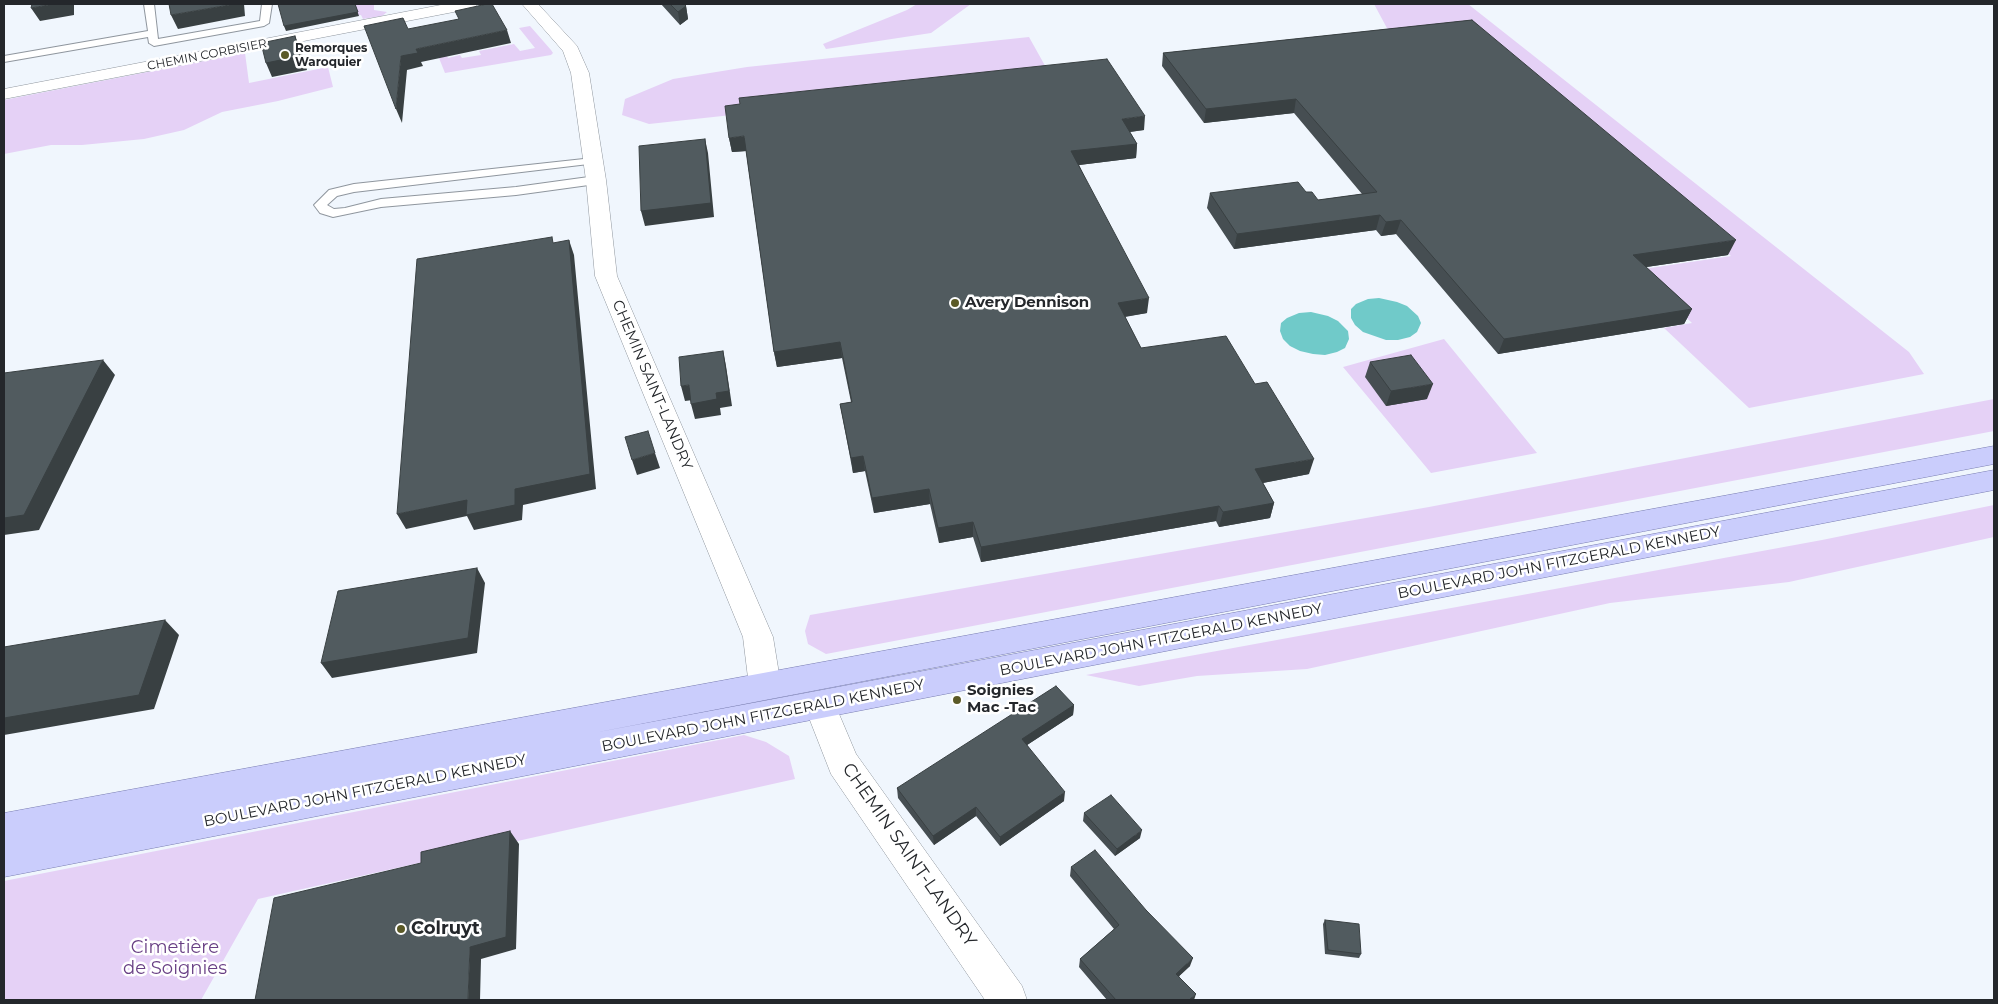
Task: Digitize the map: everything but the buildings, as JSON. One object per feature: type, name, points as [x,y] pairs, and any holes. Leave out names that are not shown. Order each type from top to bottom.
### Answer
[{"type":"main road","name":"BOULEVARD JOHN FITZGERALD KENNEDY","points":[[4,829],[1994,455]]},
{"type":"main road","name":"BOULEVARD JOHN FITZGERALD KENNEDY","points":[[4,860],[1994,480]]},
{"type":"street","name":"CHEMIN CORBISIER","points":[[4,94],[469,4]]},
{"type":"street","name":"CHEMIN SAINT-LANDRY","points":[[530,4],[571,50],[580,73],[595,171],[606,276],[758,637],[765,686]]},
{"type":"street","name":"CHEMIN SAINT-LANDRY","points":[[820,705],[843,763],[1008,1000]]},
{"type":"lane","points":[[149,4],[154,43],[264,23],[266,4]]},
{"type":"lane","points":[[4,52],[153,31]]},
{"type":"lane","points":[[4,59],[153,31]]},
{"type":"lane","points":[[595,171],[516,191],[381,203],[346,212],[324,210],[320,205],[333,193],[354,188],[595,171]]},
{"type":"green space","points":[[339,4],[374,4],[374,10],[387,12],[382,16],[363,19],[361,15],[344,18]]},
{"type":"green space","points":[[917,4],[971,4],[931,33],[826,49],[823,44],[907,10]]},
{"type":"green space","points":[[1374,4],[1468,4],[1909,352],[1924,374],[1749,408],[1664,328],[1692,323],[1637,270],[1731,256],[1470,35],[1395,43]]},
{"type":"green space","points":[[530,26],[551,50],[553,53],[551,55],[445,73],[435,48],[442,46],[448,58],[460,55],[462,58],[481,55],[479,51],[514,44],[520,51],[535,48],[519,28]]},
{"type":"green space","points":[[1029,37],[1053,80],[649,124],[622,115],[625,99],[673,79],[747,67]]},
{"type":"green space","points":[[245,53],[249,83],[328,67],[333,87],[278,101],[222,112],[184,130],[144,139],[82,145],[51,145],[4,154],[4,100]]},
{"type":"green space","points":[[1444,339],[1537,453],[1431,473],[1343,367]]},
{"type":"green space","points":[[1994,399],[1994,431],[826,654],[808,644],[805,631],[810,615],[1429,507]]},
{"type":"green space","points":[[1994,505],[1994,537],[1789,582],[1610,603],[1307,669],[1197,676],[1139,686],[1086,675],[1822,540]]},
{"type":"green space","name":"Cimetière de Soignies","points":[[744,735],[766,742],[789,756],[795,779],[258,899],[201,1000],[4,1000],[4,881]]},
{"type":"water","points":[[1379,298],[1407,306],[1418,316],[1421,323],[1417,332],[1410,337],[1386,340],[1363,332],[1355,325],[1351,318],[1351,309],[1356,304],[1368,299]]},
{"type":"water","points":[[1311,312],[1328,316],[1338,321],[1348,331],[1349,339],[1345,348],[1325,355],[1313,354],[1290,346],[1283,339],[1280,331],[1281,323],[1299,313]]},
{"type":"place","name":"Remorques Waroquier","points":[[285,55]]},
{"type":"place","name":"Avery Dennison","points":[[955,303]]},
{"type":"place","name":"Soignies Mac -Tac","points":[[957,700]]},
{"type":"place","name":"Colruyt","points":[[401,929]]}]
